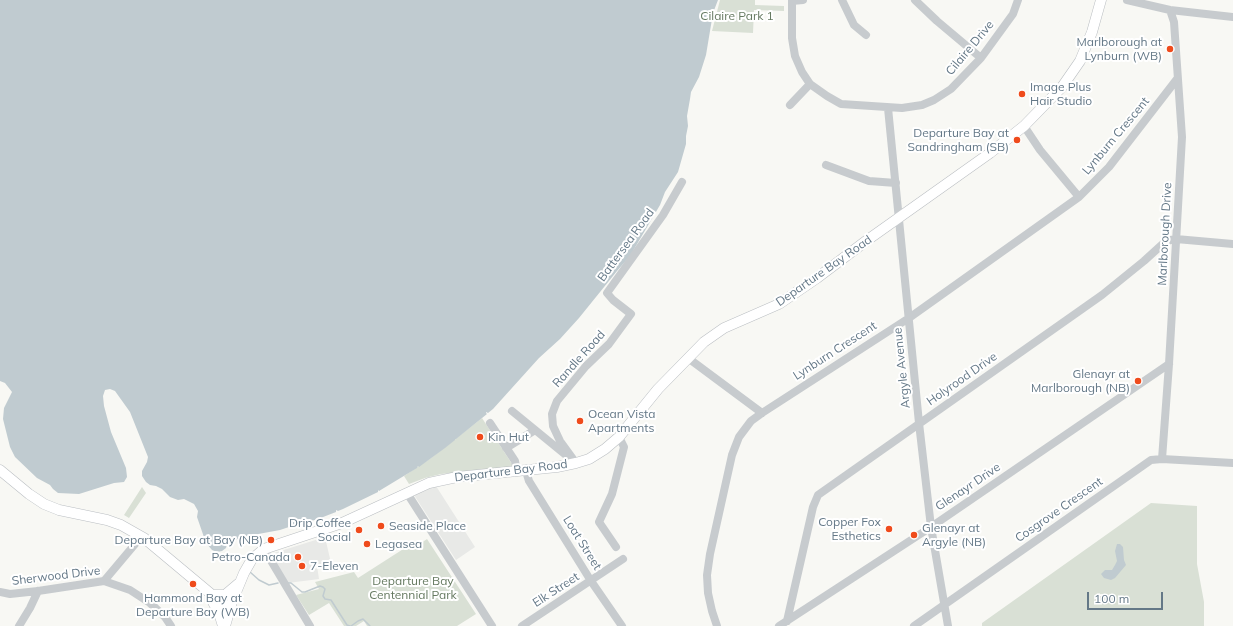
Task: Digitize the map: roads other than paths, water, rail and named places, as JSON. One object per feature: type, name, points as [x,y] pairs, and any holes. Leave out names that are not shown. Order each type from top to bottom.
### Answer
[{"type":"main road","name":"Departure Bay Road","points":[[224,626],[239,583],[252,559],[264,549],[342,523],[368,512],[422,485],[437,480],[557,467],[589,459],[605,449],[619,437],[658,389],[704,342],[724,328],[779,304],[990,153],[1024,126],[1062,87],[1080,61],[1092,32],[1101,0]]},
{"type":"main road","points":[[0,470],[29,494],[44,504],[59,510],[107,520],[121,525],[141,537],[229,609]]},
{"type":"main road","points":[[211,595],[225,595],[239,583]]},
{"type":"main road","points":[[211,595],[224,626]]},
{"type":"street","points":[[792,0],[804,0]]},
{"type":"street","name":"Cilaire Drive","points":[[792,0],[792,38],[795,56],[802,72],[810,84],[841,104],[888,108],[902,108],[922,105],[934,100],[952,89],[981,58],[1013,14],[1018,0]]},
{"type":"street","points":[[842,0],[854,26],[866,35]]},
{"type":"street","points":[[915,0],[937,21],[981,58]]},
{"type":"street","points":[[1127,0],[1170,10],[1233,17]]},
{"type":"street","name":"Marlborough Drive","points":[[1162,459],[1182,137],[1174,22],[1170,10]]},
{"type":"street","name":"Lynburn Crescent","points":[[717,626],[708,593],[707,575],[710,554],[732,455],[739,437],[751,421],[909,318],[1079,198],[1109,167],[1178,80]]},
{"type":"street","points":[[790,105],[810,84]]},
{"type":"street","name":"Argyle Avenue","points":[[888,108],[919,424],[931,527],[948,626]]},
{"type":"street","points":[[1024,126],[1040,150],[1079,198]]},
{"type":"street","points":[[826,165],[869,181],[896,183]]},
{"type":"street","name":"Battersea Road","points":[[631,314],[613,300],[607,293],[663,215],[682,182]]},
{"type":"street","points":[[1176,239],[1233,244]]},
{"type":"street","name":"Holyrood Drive","points":[[786,621],[813,507],[818,495],[1102,295],[1166,241],[1176,239]]},
{"type":"street","name":"Randle Road","points":[[576,463],[560,441],[553,426],[552,414],[557,401],[586,366],[609,344],[631,314]]},
{"type":"street","points":[[688,358],[762,413]]},
{"type":"street","name":"Glenayr Drive","points":[[779,626],[931,527],[1169,364]]},
{"type":"street","points":[[512,411],[576,463]]},
{"type":"street","name":"Loat Street","points":[[490,423],[529,481],[591,581],[622,626]]},
{"type":"street","points":[[506,448],[535,430]]},
{"type":"street","points":[[616,547],[599,522],[612,494],[624,447],[619,437]]},
{"type":"street","name":"Cosgrove Crescent","points":[[914,626],[1150,460],[1162,459],[1233,463]]},
{"type":"street","points":[[407,493],[492,626]]},
{"type":"street","points":[[104,581],[141,537]]},
{"type":"street","points":[[264,549],[310,626]]},
{"type":"street","name":"Elk Street","points":[[522,626],[623,559]]},
{"type":"street","name":"Sherwood Drive","points":[[0,592],[10,594],[104,581],[130,590],[150,603],[165,617],[171,626]]},
{"type":"street","points":[[20,626],[38,591]]},
{"type":"waterway","points":[[250,572],[259,580],[269,585],[278,583]]},
{"type":"waterway","points":[[288,583],[291,583],[302,592],[320,586],[323,587],[325,589],[323,596],[325,599],[331,600],[347,625],[350,626]]},
{"type":"waterway","points":[[351,626],[363,619],[370,626]]},
{"type":"place","name":"Marlborough at Lynburn (WB)","points":[[1170,49]]},
{"type":"place","name":"Image Plus Hair Studio","points":[[1022,94]]},
{"type":"place","name":"Departure Bay at Sandringham (SB)","points":[[1017,140]]},
{"type":"place","name":"Glenayr at Marlborough (NB)","points":[[1138,381]]},
{"type":"place","name":"Ocean Vista Apartments","points":[[580,421]]},
{"type":"place","name":"Kin Hut","points":[[480,437]]},
{"type":"place","name":"Seaside Place","points":[[381,526]]},
{"type":"place","name":"Copper Fox Esthetics","points":[[889,529]]},
{"type":"place","name":"Drip Coffee Social","points":[[359,530]]},
{"type":"place","name":"Glenayr at Argyle (NB)","points":[[914,535]]},
{"type":"place","name":"Departure Bay at Bay (NB)","points":[[271,540]]},
{"type":"place","name":"Legasea","points":[[367,544]]},
{"type":"place","name":"Petro-Canada","points":[[298,557]]},
{"type":"place","name":"7-Eleven","points":[[302,566]]},
{"type":"place","name":"Hammond Bay at Departure Bay (WB)","points":[[193,584]]},
{"type":"park label","name":"Cilaire Park 1","points":[[737,16]]},
{"type":"park label","name":"Departure Bay Centennial Park","points":[[413,588]]}]
